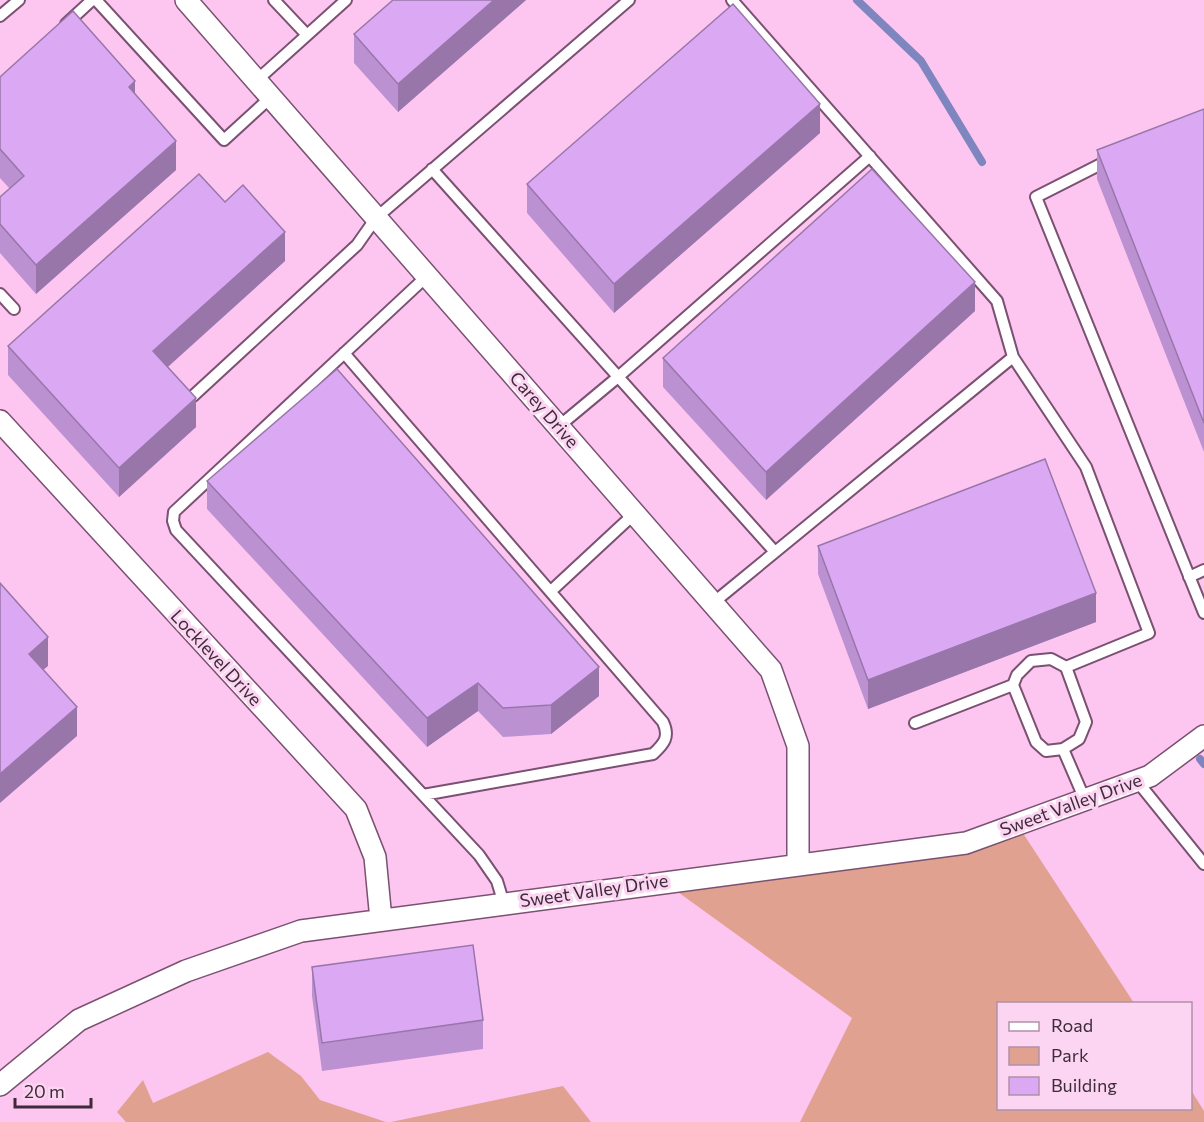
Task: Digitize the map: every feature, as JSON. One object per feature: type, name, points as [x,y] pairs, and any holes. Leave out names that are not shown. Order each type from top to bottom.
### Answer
[{"type":"street","name":"Carey Drive","points":[[186,0],[771,670],[798,746],[798,864]]},
{"type":"street","name":"Locklevel Drive","points":[[0,421],[356,809],[375,857],[381,920]]},
{"type":"street","name":"Sweet Valley Drive","points":[[0,1085],[79,1020],[186,971],[301,931],[966,843],[1149,776],[1204,736]]},
{"type":"lane","points":[[0,16],[19,0]]},
{"type":"lane","points":[[59,31],[94,0],[224,140],[270,97]]},
{"type":"lane","points":[[274,0],[307,35]]},
{"type":"lane","points":[[256,81],[346,0]]},
{"type":"lane","points":[[193,396],[357,245],[376,218],[629,0]]},
{"type":"lane","points":[[732,0],[997,301],[1012,357],[1086,467],[1149,633],[1066,667]]},
{"type":"lane","points":[[1118,155],[1036,197],[1204,613]]},
{"type":"lane","points":[[558,427],[870,156]]},
{"type":"lane","points":[[432,169],[775,552]]},
{"type":"lane","points":[[427,276],[174,512],[172,520],[176,530],[479,855],[497,881],[504,904]]},
{"type":"lane","points":[[0,294],[14,309]]},
{"type":"lane","points":[[344,353],[663,722],[667,730],[662,746],[653,754],[423,795]]},
{"type":"lane","points":[[713,603],[1012,357]]},
{"type":"lane","points":[[550,591],[634,514]]},
{"type":"lane","points":[[1190,577],[1204,570]]},
{"type":"lane","points":[[1051,659],[1066,667],[1086,722],[1079,739],[1063,749],[1046,751],[1036,742],[1013,685],[1017,675],[1031,661],[1051,659]]},
{"type":"lane","points":[[915,723],[1013,685]]},
{"type":"lane","points":[[1063,749],[1085,800]]},
{"type":"lane","points":[[1137,781],[1204,864]]},
{"type":"shaded area","points":[[0,0],[1204,0],[1204,1122],[0,1122]]},
{"type":"green space","points":[[1017,824],[1133,1002],[997,1002],[997,1110],[1192,1110],[1192,1092],[1204,1111],[1204,1122],[800,1122],[852,1018],[664,882]]},
{"type":"green space","points":[[268,1052],[301,1076],[320,1100],[386,1122],[126,1122],[117,1112],[143,1080],[153,1103]]},
{"type":"green space","points":[[563,1086],[591,1122],[391,1122]]},
{"type":"building","points":[[393,0],[494,0],[398,84],[354,34]]},
{"type":"building","points":[[733,4],[820,104],[614,284],[527,184]]},
{"type":"building","points":[[73,11],[135,81],[129,87],[176,141],[36,265],[0,224],[0,197],[24,176],[0,149],[0,77]]},
{"type":"building","points":[[1204,109],[1204,423],[1097,150]]},
{"type":"building","points":[[872,169],[975,282],[766,472],[663,358]]},
{"type":"building","points":[[199,174],[225,202],[243,185],[285,232],[153,351],[196,398],[119,468],[8,346]]},
{"type":"building","points":[[337,369],[599,667],[551,705],[503,708],[478,683],[427,718],[207,481]]},
{"type":"building","points":[[1045,459],[1096,593],[868,680],[818,546]]},
{"type":"building","points":[[0,583],[48,637],[29,654],[77,707],[0,774]]},
{"type":"building","points":[[473,945],[483,1020],[322,1043],[312,967]]},
{"type":"waterway","points":[[857,0],[921,61],[982,162]]},
{"type":"waterway","points":[[1200,759],[1204,764]]}]
